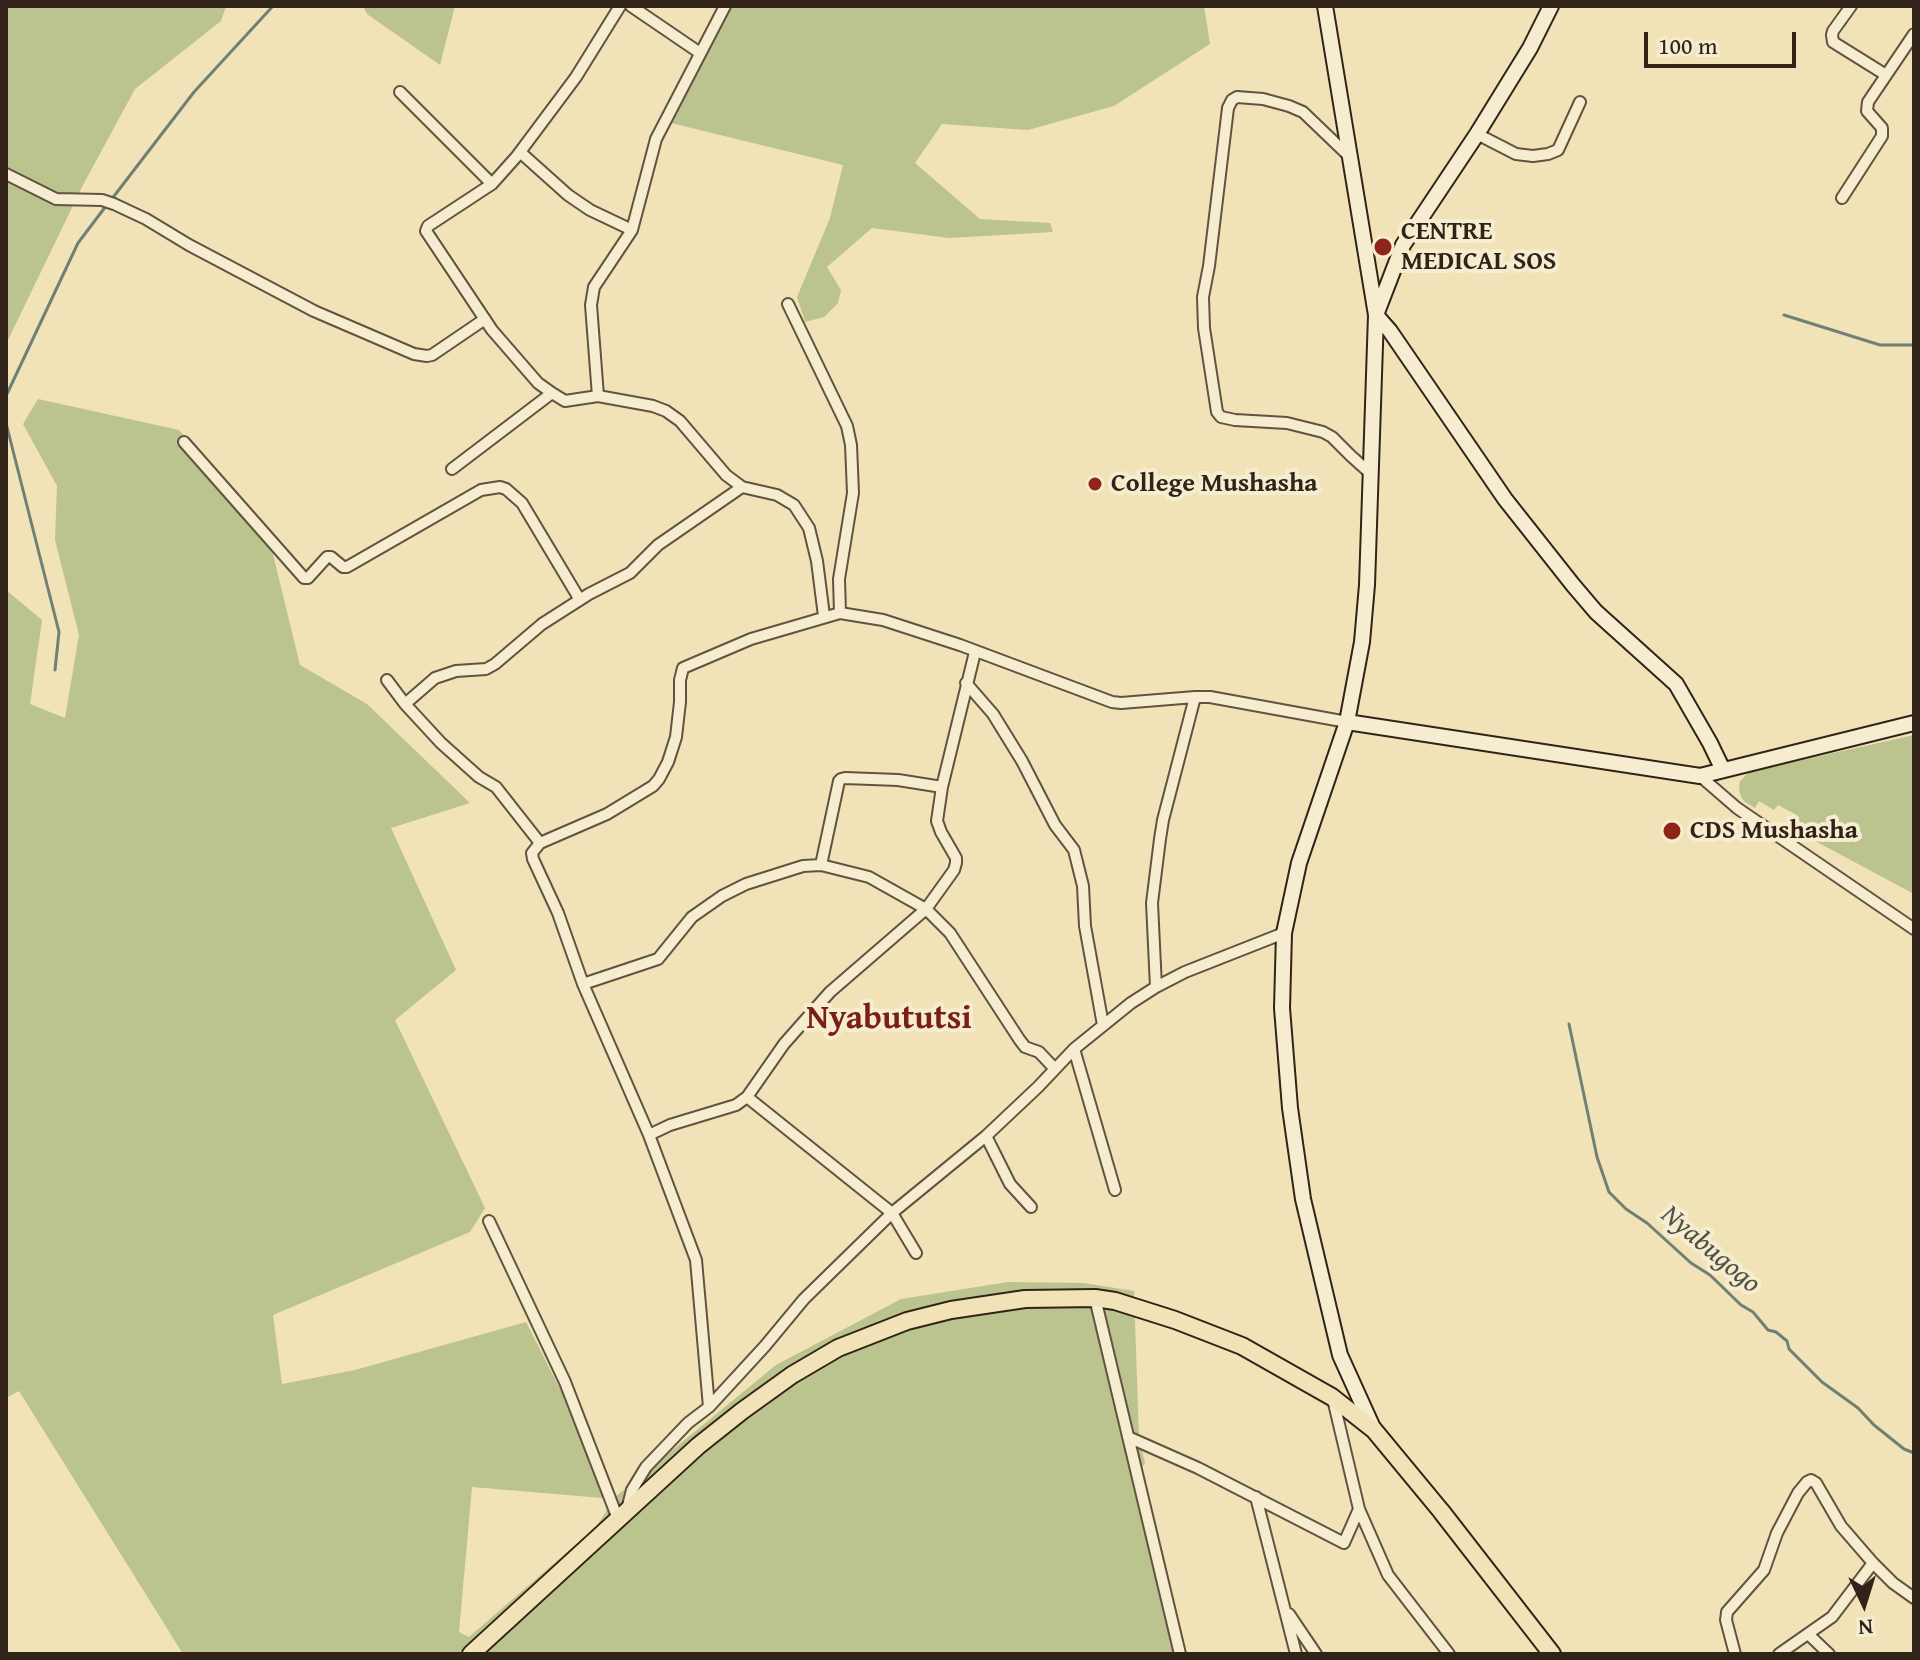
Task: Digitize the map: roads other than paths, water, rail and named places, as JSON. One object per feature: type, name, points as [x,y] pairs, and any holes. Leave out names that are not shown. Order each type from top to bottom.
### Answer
[{"type":"main road","points":[[471,1654],[698,1446],[792,1375],[838,1348],[907,1321],[951,1310],[1025,1299],[1095,1298],[1115,1301],[1175,1320],[1242,1346],[1332,1397],[1374,1430],[1552,1654]]},
{"type":"street","points":[[620,6],[576,77],[520,152],[492,184],[428,226],[426,231],[492,330],[538,383],[565,401],[598,396],[653,406],[672,414],[726,475],[742,487],[777,495],[794,505],[809,528],[824,616]]},
{"type":"street","points":[[631,6],[700,53]]},
{"type":"street","points":[[598,396],[591,305],[594,287],[632,230],[656,139],[725,6]]},
{"type":"street","points":[[1325,6],[1376,315],[1367,585],[1362,642],[1347,722],[1299,863],[1284,933],[1282,1008],[1290,1108],[1303,1199],[1340,1355],[1374,1430]]},
{"type":"street","points":[[1376,315],[1403,245],[1477,134],[1530,48],[1551,6]]},
{"type":"street","points":[[1851,6],[1833,31],[1833,42],[1886,75]]},
{"type":"street","points":[[1842,198],[1882,136],[1882,128],[1867,107],[1914,34]]},
{"type":"street","points":[[400,92],[492,184]]},
{"type":"street","points":[[1351,158],[1303,112],[1263,99],[1237,97],[1232,100],[1228,108],[1203,297],[1204,328],[1217,412],[1221,417],[1287,423],[1323,432],[1370,473]]},
{"type":"street","points":[[1477,134],[1516,154],[1548,154],[1558,150],[1580,102]]},
{"type":"street","points":[[520,152],[568,195],[590,210],[632,230]]},
{"type":"street","points":[[6,174],[56,199],[102,200],[114,204],[314,311],[414,354],[432,355],[485,319]]},
{"type":"street","points":[[788,304],[847,426],[851,445],[853,493],[839,579],[840,613]]},
{"type":"street","points":[[1376,315],[1505,499],[1573,585],[1596,612],[1676,684],[1723,770]]},
{"type":"street","points":[[452,469],[552,393]]},
{"type":"street","points":[[184,442],[304,578],[308,578],[327,557],[347,567],[481,490],[500,487],[522,503],[580,600]]},
{"type":"street","points":[[405,704],[435,678],[456,671],[486,669],[495,664],[542,624],[630,573],[658,545],[742,487]]},
{"type":"street","points":[[709,1407],[696,1260],[649,1135],[583,984],[558,913],[532,853],[540,843],[607,814],[653,786],[659,779],[676,737],[683,668],[751,639],[840,613],[883,620],[1112,702],[1210,697],[1347,722],[1700,776],[1914,723]]},
{"type":"street","points":[[649,1135],[670,1125],[736,1105],[747,1097],[784,1044],[830,992],[926,909],[954,870],[956,858],[937,821],[942,787],[975,652]]},
{"type":"street","points":[[387,680],[441,743],[479,777],[496,787],[540,843]]},
{"type":"street","points":[[966,683],[993,714],[1055,825],[1074,850],[1083,886],[1085,926],[1103,1025]]},
{"type":"street","points":[[1156,987],[1152,903],[1160,839],[1195,697]]},
{"type":"street","points":[[1700,776],[1737,808],[1914,929]]},
{"type":"street","points":[[821,865],[841,779],[898,780],[942,787]]},
{"type":"street","points":[[583,984],[658,959],[692,917],[722,896],[746,884],[803,866],[821,865],[869,877],[926,909],[950,933],[1025,1047],[1039,1052],[1055,1069]]},
{"type":"street","points":[[622,1515],[646,1467],[688,1423],[709,1407],[804,1299],[892,1213],[986,1136],[1074,1049],[1156,987],[1185,972],[1284,933]]},
{"type":"street","points":[[1074,1049],[1115,1190]]},
{"type":"street","points":[[747,1097],[892,1213],[916,1253]]},
{"type":"street","points":[[986,1136],[1010,1184],[1031,1207]]},
{"type":"street","points":[[489,1221],[565,1382],[622,1515]]},
{"type":"street","points":[[1095,1298],[1180,1654]]},
{"type":"street","points":[[1332,1397],[1359,1509],[1388,1575],[1449,1654]]},
{"type":"street","points":[[1128,1437],[1198,1468],[1344,1543],[1359,1509]]},
{"type":"street","points":[[1735,1654],[1726,1620],[1727,1612],[1764,1570],[1777,1533],[1798,1493],[1811,1480],[1816,1483],[1841,1526],[1873,1563],[1914,1598]]},
{"type":"street","points":[[1256,1497],[1296,1654]]},
{"type":"street","points":[[1779,1654],[1832,1617],[1873,1563]]},
{"type":"street","points":[[1286,1610],[1316,1654]]},
{"type":"street","points":[[1808,1634],[1829,1654]]},
{"type":"waterway","points":[[111,200],[194,92],[273,6]]},
{"type":"waterway","points":[[6,396],[78,243],[106,206]]},
{"type":"waterway","points":[[1784,315],[1880,345],[1914,345]]},
{"type":"waterway","points":[[6,423],[59,632],[55,670]]},
{"type":"waterway","name":"Nyabugogo","points":[[1569,1024],[1597,1157],[1609,1192],[1753,1312],[1768,1330],[1787,1341],[1789,1349],[1822,1382],[1858,1408],[1904,1449],[1914,1453]]},
{"type":"place","name":"CENTRE MEDICAL SOS","points":[[1383,247]]},
{"type":"place","name":"College Mushasha","points":[[1095,484]]},
{"type":"place","name":"CDS Mushasha","points":[[1672,831]]},
{"type":"district","name":"Nyabututsi","points":[[889,1019]]}]
